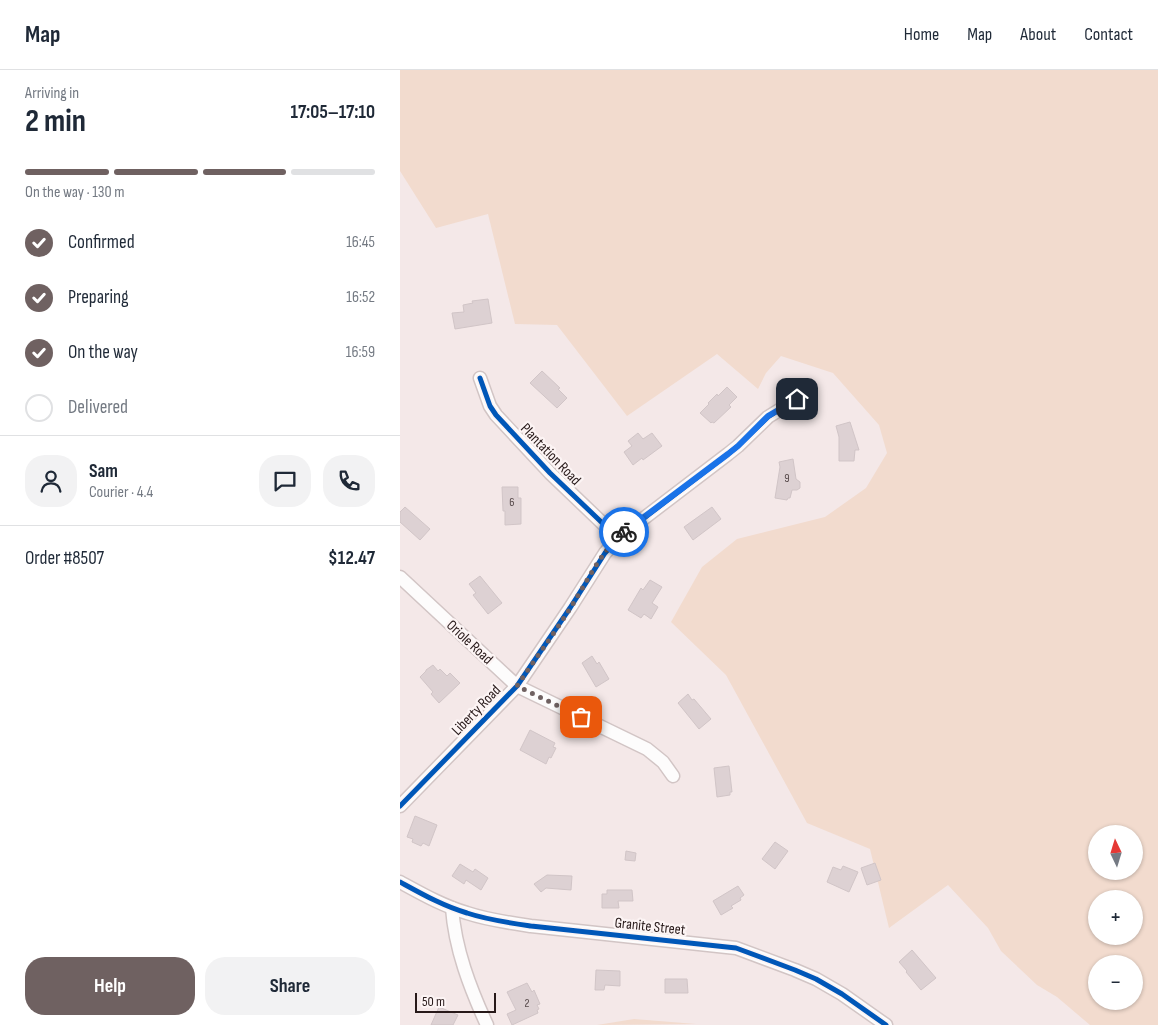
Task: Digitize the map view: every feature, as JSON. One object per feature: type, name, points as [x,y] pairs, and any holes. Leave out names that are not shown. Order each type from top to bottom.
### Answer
[{"type":"street","name":"Plantation Road","points":[[480,378],[490,406],[496,415],[550,473],[618,538]]},
{"type":"street","name":"Liberty Road","points":[[400,806],[517,686],[605,553],[618,538],[738,446],[768,416],[797,399]]},
{"type":"street","name":"Oriole Road","points":[[400,577],[517,686],[647,749],[664,762],[673,776]]},
{"type":"street","name":"Granite Street","points":[[400,882],[452,908],[499,921],[736,948],[816,979],[842,994],[886,1025]]},
{"type":"street","points":[[452,908],[458,945],[467,978],[487,1025]]},
{"type":"shaded area","points":[[400,70],[1158,70],[1158,1025],[1090,1025],[1057,997],[1037,985],[1001,951],[988,928],[948,885],[889,928],[870,849],[807,823],[726,675],[671,622],[702,567],[737,539],[825,517],[866,488],[887,453],[879,425],[833,373],[781,356],[766,373],[758,389],[717,354],[627,416],[557,325],[515,324],[488,214],[436,228],[400,171]]},
{"type":"shaded area","points":[[634,1019],[696,1024],[597,1025]]},
{"type":"building","points":[[488,299],[492,323],[455,329],[452,313],[464,312],[463,305],[473,303],[472,301]]},
{"type":"building","points":[[542,371],[560,388],[558,389],[567,398],[557,408],[530,383]]},
{"type":"building","points":[[727,387],[737,397],[729,405],[731,407],[714,423],[711,423],[700,413],[717,394],[718,396]]},
{"type":"building","points":[[850,422],[859,450],[855,450],[854,461],[839,461],[839,437],[836,426]]},
{"type":"building","points":[[638,433],[643,439],[652,433],[662,446],[633,465],[624,452],[632,446],[628,441]]},
{"type":"building","points":[[793,459],[796,479],[800,482],[800,488],[792,490],[790,498],[787,500],[775,498],[780,467],[779,462]]},
{"type":"building","points":[[502,487],[518,487],[518,498],[521,498],[521,524],[505,525]]},
{"type":"building","points":[[405,507],[430,529],[420,540],[400,522],[400,512]]},
{"type":"building","points":[[712,507],[721,519],[693,540],[684,527]]},
{"type":"building","points":[[480,576],[502,603],[488,614],[473,595],[476,593],[469,584]]},
{"type":"building","points":[[650,580],[662,587],[652,603],[658,607],[651,619],[644,614],[641,618],[628,610],[641,588],[643,590]]},
{"type":"building","points":[[592,656],[597,664],[599,662],[609,679],[596,687],[582,663]]},
{"type":"building","points":[[433,665],[438,671],[440,669],[447,676],[450,673],[460,683],[439,703],[431,694],[433,692],[420,677]]},
{"type":"building","points":[[688,694],[711,719],[699,729],[678,703]]},
{"type":"building","points":[[530,730],[555,743],[553,747],[556,748],[546,764],[520,750]]},
{"type":"building","points":[[729,766],[732,792],[730,792],[730,795],[717,797],[714,768]]},
{"type":"building","points":[[415,816],[437,825],[429,846],[423,843],[421,846],[412,842],[413,839],[407,837]]},
{"type":"building","points":[[775,842],[788,851],[775,869],[762,859]]},
{"type":"building","points":[[626,851],[636,853],[635,861],[625,860]]},
{"type":"building","points":[[875,863],[881,880],[867,885],[861,868]]},
{"type":"building","points":[[460,864],[473,872],[475,869],[488,878],[481,890],[466,880],[464,884],[452,876]]},
{"type":"building","points":[[843,866],[858,872],[849,892],[827,882],[833,867],[841,870]]},
{"type":"building","points":[[547,875],[572,876],[571,890],[546,888],[541,892],[534,884]]},
{"type":"building","points":[[738,886],[744,895],[740,898],[741,900],[731,906],[733,908],[721,915],[713,901]]},
{"type":"building","points":[[607,890],[632,890],[633,901],[618,901],[619,908],[602,908],[602,894],[607,894]]},
{"type":"building","points":[[912,950],[936,978],[921,990],[899,962]]},
{"type":"building","points":[[596,970],[620,971],[620,986],[605,985],[604,990],[595,990]]},
{"type":"building","points":[[665,979],[687,979],[688,993],[665,993]]},
{"type":"building","points":[[527,983],[532,992],[534,990],[540,1004],[537,1005],[538,1013],[512,1025],[507,1014],[516,1010],[507,992]]},
{"type":"building","points":[[439,1007],[458,1015],[453,1025],[431,1025]]},
{"type":"cycle path","points":[[480,378],[490,406],[496,415],[550,473],[618,538]]},
{"type":"cycle path","points":[[400,806],[517,686],[605,553],[618,538],[738,446],[768,417],[797,399]]},
{"type":"cycle path","points":[[400,882],[450,907],[499,921],[736,948],[816,979],[842,994],[886,1025]]},
{"type":"way so far","points":[[581,717],[517,686],[605,553],[624,532]]},
{"type":"route","points":[[624,532],[738,446],[768,416],[797,399]]}]
